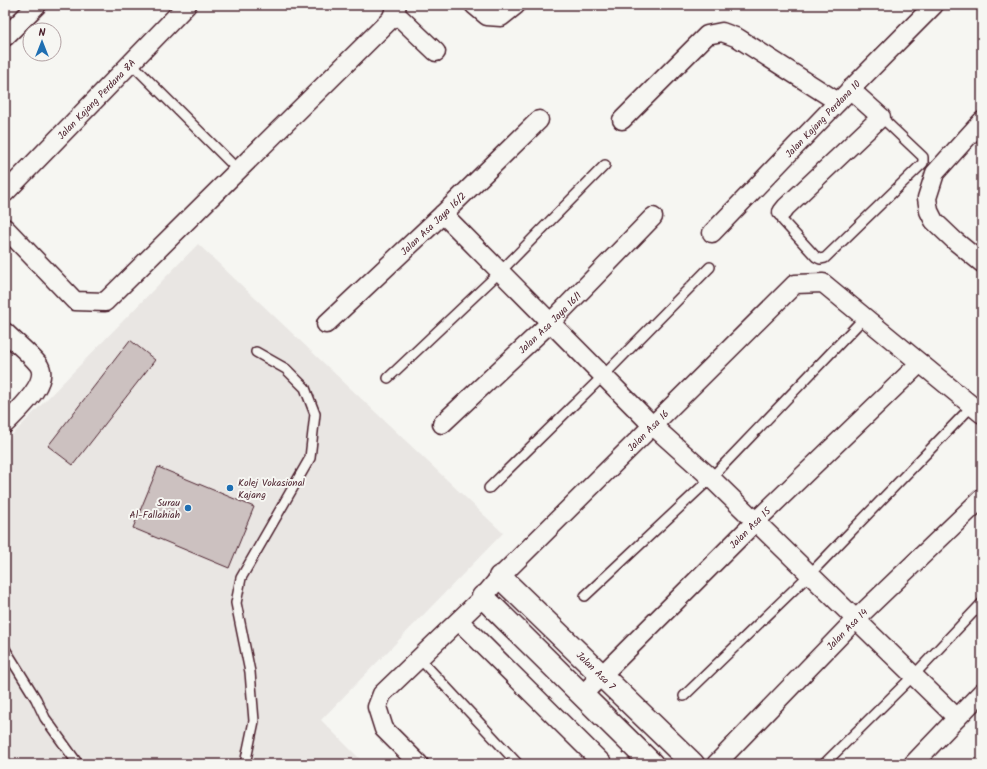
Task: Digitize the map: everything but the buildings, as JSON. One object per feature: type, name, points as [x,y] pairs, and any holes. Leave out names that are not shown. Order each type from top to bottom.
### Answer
[{"type":"street","points":[[5,37],[37,5]]},
{"type":"street","name":"Jalan Kajang Perdana 8A","points":[[5,193],[188,5]]},
{"type":"street","points":[[474,5],[487,16],[501,17],[516,5]]},
{"type":"street","name":"Jalan Kajang Perdana 10","points":[[712,232],[850,89],[934,5]]},
{"type":"street","points":[[5,228],[75,301],[105,302],[394,12],[436,52]]},
{"type":"street","points":[[622,120],[707,35],[722,32],[738,38],[838,102]]},
{"type":"street","points":[[782,212],[881,116],[850,89]]},
{"type":"street","name":"Jalan Asa Jaya 16/2","points":[[326,324],[443,214],[539,120]]},
{"type":"street","points":[[982,121],[935,173],[927,198],[929,211],[934,221],[955,241],[982,263]]},
{"type":"street","points":[[443,214],[652,425],[756,521],[957,718]]},
{"type":"street","name":"Jalan Asa Jaya 16/1","points":[[442,424],[551,322],[653,217]]},
{"type":"street","name":"Jalan Asa 16","points":[[419,764],[384,729],[377,707],[382,694],[483,597],[500,577],[795,284],[823,282],[865,318]]},
{"type":"street","points":[[865,318],[977,410]]},
{"type":"street","points":[[5,332],[39,365],[42,377],[37,389],[5,424]]},
{"type":"street","name":"Jalan Asa 15","points":[[582,695],[756,521],[920,363]]},
{"type":"street","name":"Jalan Asa 14","points":[[716,764],[856,619],[982,498]]},
{"type":"street","name":"Jalan Asa 7","points":[[500,577],[693,764]]},
{"type":"street","points":[[483,597],[652,764]]},
{"type":"street","points":[[458,620],[603,764]]},
{"type":"street","points":[[913,764],[982,692]]},
{"type":"lane","points":[[131,63],[238,170]]},
{"type":"lane","points":[[782,212],[783,221],[816,257],[820,259],[825,258],[923,163],[923,157],[881,116]]},
{"type":"lane","points":[[388,378],[500,272],[605,165]]},
{"type":"lane","points":[[489,488],[603,376],[710,267]]},
{"type":"lane","points":[[585,596],[711,478],[865,318]]},
{"type":"lane","points":[[245,764],[254,720],[250,672],[236,603],[241,578],[310,458],[315,414],[305,388],[286,369],[256,352]]},
{"type":"lane","points":[[684,696],[977,410]]},
{"type":"lane","points":[[824,764],[913,676],[982,603]]},
{"type":"lane","points":[[5,649],[36,699],[45,718],[77,764]]},
{"type":"lane","points":[[419,658],[518,764]]},
{"type":"shaded area","name":"Kolej Vokasional Kajang","points":[[198,244],[503,533],[321,720],[365,764],[5,764],[5,442]]},
{"type":"place","name":"Kolej Vokasional Kajang","points":[[230,488]]},
{"type":"place","name":"Surau Al-Fallahiah","points":[[188,508]]}]
